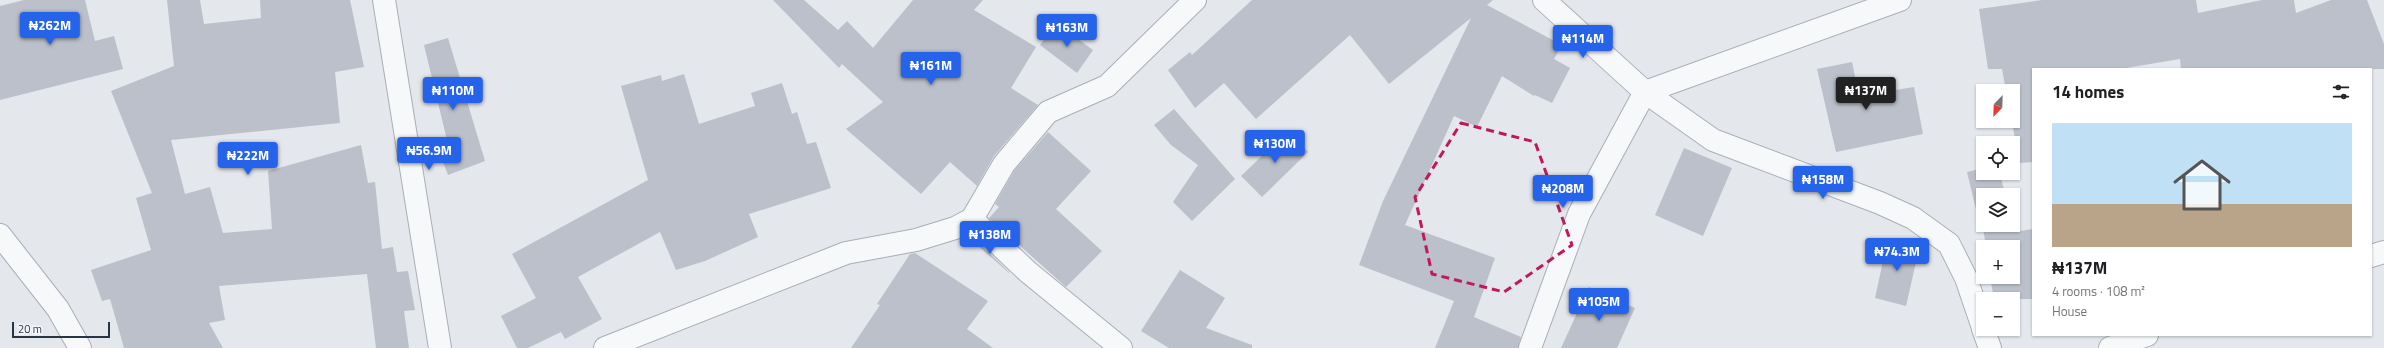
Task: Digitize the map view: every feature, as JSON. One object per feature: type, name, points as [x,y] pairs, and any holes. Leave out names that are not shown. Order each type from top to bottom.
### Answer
[{"type":"street","points":[[384,0],[440,348]]},
{"type":"street","points":[[605,348],[846,253],[916,240],[954,228],[972,219],[1004,164],[1048,112],[1107,86],[1195,0]]},
{"type":"street","points":[[1544,0],[1645,92],[1713,140],[1880,203],[1913,218],[1949,244],[1966,278],[1976,307]]},
{"type":"street","points":[[1530,348],[1579,214],[1645,92],[1900,0]]},
{"type":"street","points":[[972,219],[1028,272],[1121,348]]},
{"type":"street","points":[[0,235],[58,309],[80,348]]},
{"type":"street","points":[[2372,256],[2384,252]]},
{"type":"street","points":[[1986,336],[1990,348]]},
{"type":"street","points":[[2110,348],[2144,336]]},
{"type":"highlighted area","points":[[1461,123],[1535,142],[1572,245],[1504,292],[1432,274],[1415,197]]},
{"type":"building","points":[[24,0],[85,0],[95,41],[114,36],[123,69],[0,100],[0,6]]},
{"type":"building","points":[[167,0],[200,0],[204,24],[261,18],[260,0],[350,0],[364,67],[335,72],[340,123],[171,140],[185,194],[210,187],[223,233],[272,229],[268,171],[361,145],[368,183],[375,182],[382,249],[393,247],[397,272],[408,271],[415,310],[404,311],[409,348],[376,348],[367,274],[219,286],[225,320],[209,323],[223,348],[124,348],[110,299],[102,301],[91,270],[151,250],[136,198],[152,193],[111,91],[174,66]]},
{"type":"building","points":[[773,0],[804,0],[838,30],[847,21],[873,48],[913,0],[983,0],[974,10],[1036,47],[1011,88],[1038,105],[994,156],[977,186],[950,162],[921,194],[846,129],[883,102],[842,64],[839,68]]},
{"type":"building","points":[[1252,0],[1493,0],[1487,5],[1562,45],[1554,59],[1570,68],[1552,103],[1535,95],[1534,96],[1502,76],[1477,127],[1454,116],[1405,225],[1495,258],[1474,317],[1521,337],[1518,348],[1435,348],[1454,301],[1359,265],[1383,201],[1471,18],[1389,84],[1350,35],[1256,119],[1224,83],[1195,108],[1168,70],[1190,52],[1192,55]]},
{"type":"building","points":[[2042,0],[2196,0],[2198,13],[2262,0],[2294,0],[2296,13],[2331,0],[2367,0],[2384,44],[2384,69],[2181,68],[2180,59],[2126,68],[2032,68],[2032,162],[2020,163],[2020,136],[2014,136],[2013,128],[2020,128],[2020,84],[2005,84],[2002,69],[1988,69],[1979,9]]},
{"type":"building","points":[[1056,23],[1093,50],[1077,73],[1040,45]]},
{"type":"building","points":[[448,38],[485,161],[448,175],[436,144],[447,140],[424,45]]},
{"type":"building","points":[[1852,62],[1859,96],[1914,87],[1923,134],[1836,152],[1817,69]]},
{"type":"building","points":[[684,74],[699,124],[755,106],[751,93],[782,83],[792,114],[797,112],[807,144],[816,142],[831,188],[749,214],[758,237],[705,261],[676,270],[660,232],[578,277],[602,319],[565,339],[561,332],[528,348],[517,348],[501,316],[536,298],[512,254],[648,180],[621,86],[661,75],[662,81]]},
{"type":"building","points":[[1174,109],[1235,179],[1192,221],[1173,202],[1198,165],[1171,145],[1154,125]]},
{"type":"building","points":[[1288,131],[1308,152],[1262,197],[1241,176]]},
{"type":"building","points":[[1048,132],[1091,171],[1056,209],[1102,251],[1066,287],[989,218],[999,207],[995,204],[1014,171]]},
{"type":"building","points":[[1684,148],[1732,168],[1703,236],[1655,215]]},
{"type":"building","points":[[1976,170],[1976,180],[2002,180],[2003,188],[1976,188],[1976,210],[1967,172]]},
{"type":"building","points":[[2032,229],[2032,299],[2020,299],[2020,292],[1993,292],[1991,284],[2020,284],[2020,240],[1985,240],[1984,232],[2020,232]]},
{"type":"building","points":[[1888,238],[1920,245],[1906,306],[1875,298]]},
{"type":"building","points":[[978,242],[1009,272],[1009,273],[976,244]]},
{"type":"building","points":[[915,253],[988,301],[967,329],[993,348],[851,348],[880,305],[877,304],[910,254]]},
{"type":"building","points":[[1180,270],[1225,298],[1206,328],[1252,345],[1252,348],[1169,348],[1141,331]]},
{"type":"building","points":[[1589,287],[1635,308],[1617,348],[1561,348]]}]
